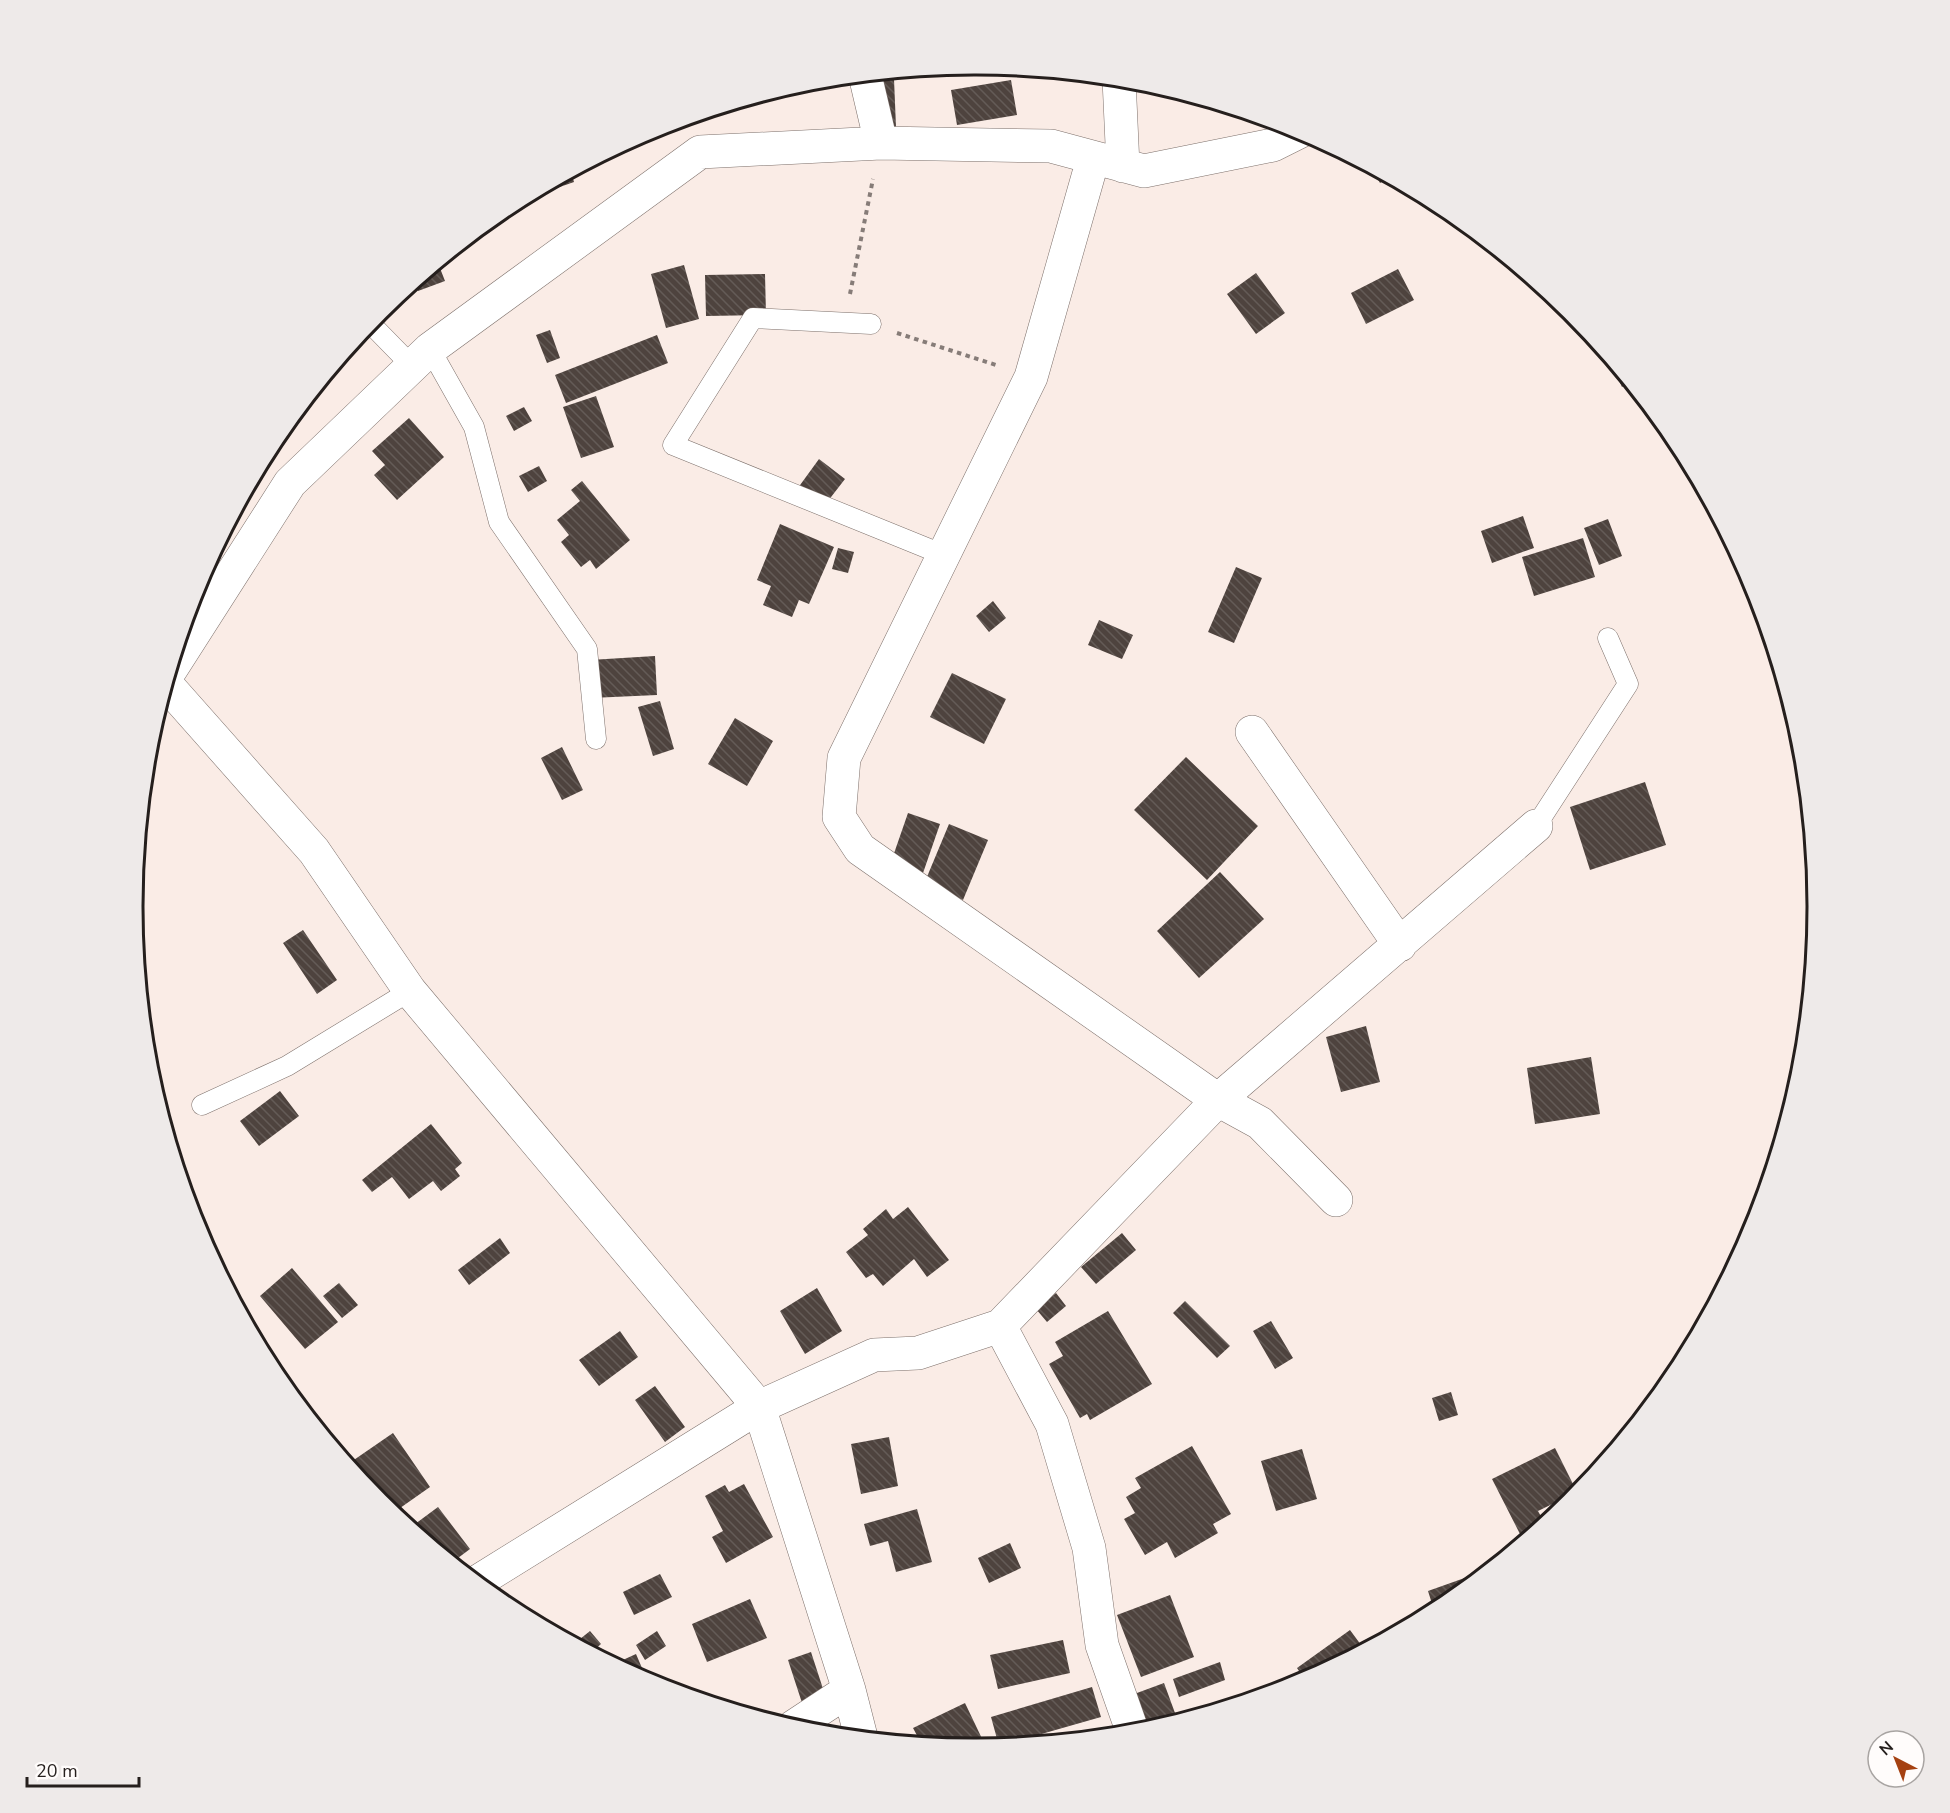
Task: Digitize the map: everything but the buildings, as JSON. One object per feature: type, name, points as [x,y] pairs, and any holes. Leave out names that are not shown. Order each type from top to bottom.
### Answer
[{"type":"street","points":[[868,82],[881,143]]},
{"type":"street","points":[[1118,88],[1108,163],[1031,377],[844,758],[838,817],[860,849],[1218,1100],[1260,1123],[1336,1200]]},
{"type":"street","points":[[186,646],[290,483],[421,358],[700,152],[881,143],[1051,146],[1144,171],[1273,145],[1289,136]]},
{"type":"street","points":[[172,692],[314,850],[410,991],[759,1407],[849,1690],[859,1730]]},
{"type":"street","points":[[1252,732],[1400,945]]},
{"type":"street","points":[[485,1577],[759,1407],[874,1355],[918,1353],[1000,1326],[1218,1100],[1536,826]]},
{"type":"street","points":[[1000,1326],[1052,1424],[1089,1548],[1102,1645],[1130,1723]]},
{"type":"street","points":[[804,1720],[849,1690]]},
{"type":"lane","points":[[871,324],[753,318],[674,445],[944,555]]},
{"type":"lane","points":[[378,328],[421,358],[474,427],[499,522],[587,649],[596,739]]},
{"type":"lane","points":[[1536,826],[1628,684],[1608,638]]},
{"type":"lane","points":[[202,1105],[287,1066],[410,991]]},
{"type":"path","points":[[881,143],[848,292],[871,324],[1031,377]]}]
